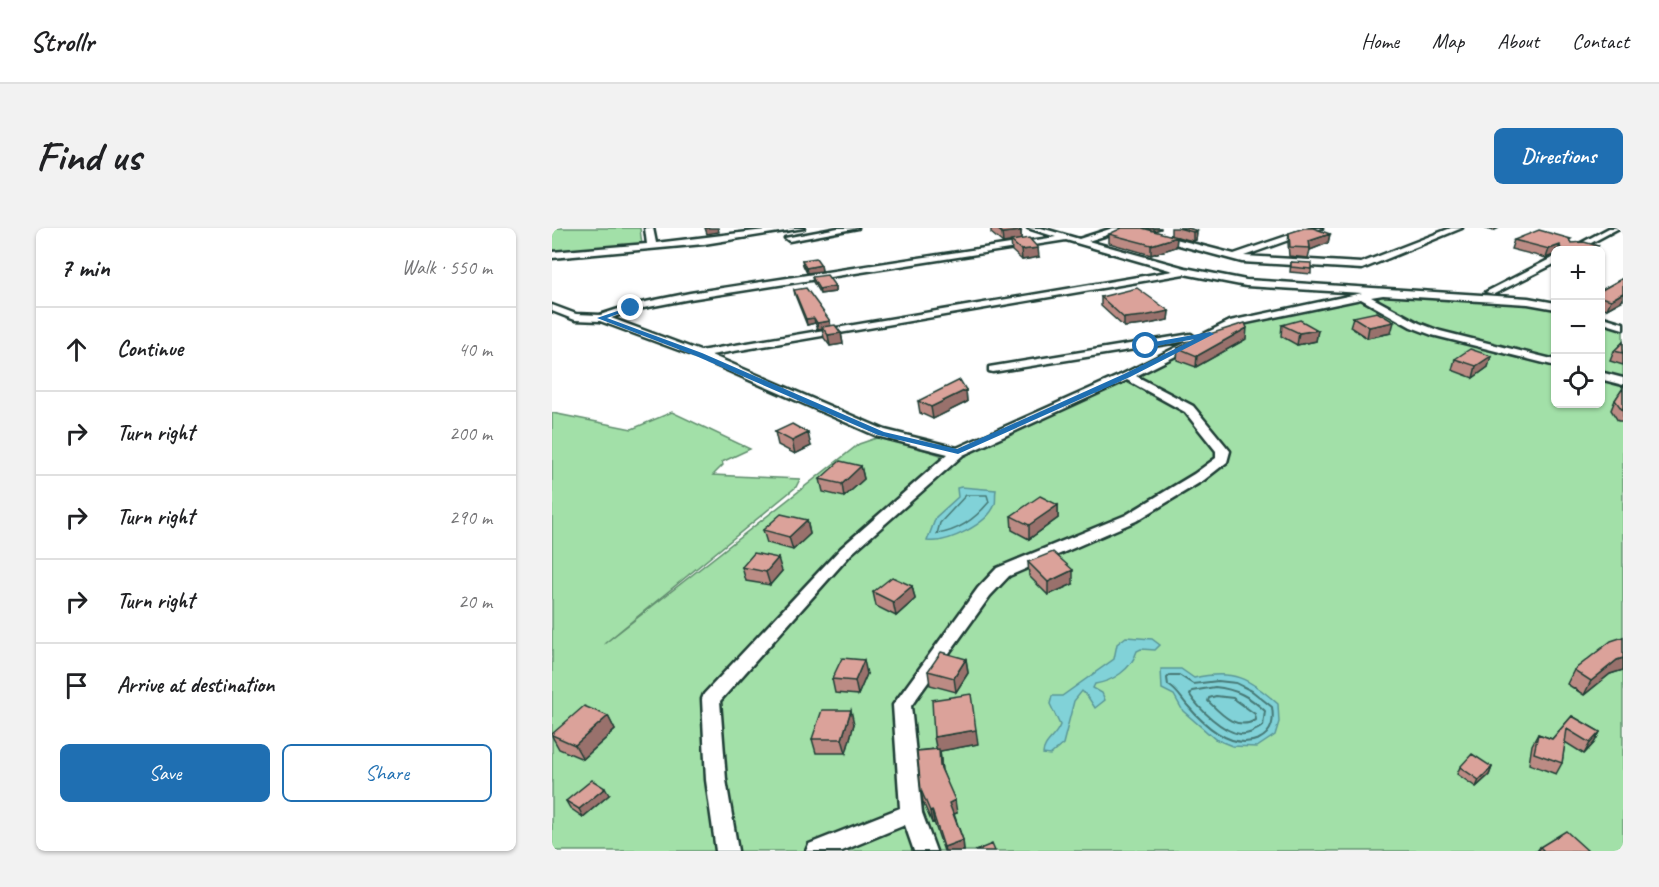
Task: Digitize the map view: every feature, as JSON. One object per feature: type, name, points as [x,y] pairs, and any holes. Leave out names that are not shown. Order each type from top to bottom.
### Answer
[{"type":"street","points":[[649,228],[652,246]]},
{"type":"street","points":[[552,255],[652,246],[800,228]]},
{"type":"street","points":[[688,252],[854,228]]},
{"type":"street","points":[[1032,228],[1184,271],[1246,283],[1528,301],[1551,305]]},
{"type":"street","points":[[1080,241],[1123,228],[1234,257],[1362,266],[1458,228]]},
{"type":"street","points":[[1234,257],[1318,228]]},
{"type":"street","points":[[1580,246],[1615,228]]},
{"type":"street","points":[[1154,236],[1172,231]]},
{"type":"street","points":[[601,318],[631,308],[690,296],[1069,238]]},
{"type":"street","points":[[1491,292],[1551,262]]},
{"type":"street","points":[[699,354],[1184,271]]},
{"type":"street","points":[[727,851],[716,780],[711,699],[846,551],[958,452],[1127,375],[1210,334],[1252,318],[1387,291]]},
{"type":"street","points":[[1362,296],[1415,325],[1436,333],[1551,362]]},
{"type":"street","points":[[552,308],[575,317],[601,318],[699,354],[881,433],[958,452]]},
{"type":"street","points":[[1605,321],[1623,326]]},
{"type":"street","points":[[993,369],[1210,334]]},
{"type":"street","points":[[925,851],[911,813],[902,705],[984,592],[1003,573],[1131,518],[1199,477],[1222,459],[1223,451],[1189,409],[1127,375]]},
{"type":"street","points":[[1605,377],[1623,382]]},
{"type":"street","points":[[817,851],[911,813]]},
{"type":"green space","points":[[552,228],[640,228],[642,245],[552,252]]},
{"type":"green space","points":[[1383,293],[1541,304],[1551,308],[1551,408],[1605,408],[1605,323],[1623,328],[1623,851],[552,851],[552,413],[632,429],[672,412],[750,449],[722,462],[723,465],[713,475],[800,479],[796,487],[604,644],[859,444],[882,436],[943,456],[1231,324]]},
{"type":"water","points":[[957,488],[996,490],[995,504],[991,511],[984,519],[966,531],[945,539],[927,541],[936,517],[958,497]]},
{"type":"water","points":[[1126,637],[1152,639],[1160,645],[1155,650],[1137,651],[1130,664],[1120,674],[1095,684],[1093,688],[1102,693],[1105,700],[1095,708],[1082,691],[1074,701],[1063,744],[1050,755],[1043,754],[1045,746],[1060,725],[1050,704],[1052,696],[1062,696],[1114,659],[1117,644]]},
{"type":"water","points":[[1161,669],[1181,669],[1194,678],[1208,675],[1230,675],[1249,682],[1278,704],[1279,722],[1275,735],[1257,747],[1232,746],[1215,739],[1183,711],[1174,695],[1162,689]]},
{"type":"building","points":[[996,228],[1018,228],[1021,231],[1002,233]]},
{"type":"building","points":[[1122,228],[1142,228],[1177,237],[1151,245],[1109,234]]},
{"type":"building","points":[[1178,228],[1188,228],[1197,231],[1193,232]]},
{"type":"building","points":[[1304,228],[1313,228],[1330,234],[1309,241],[1310,248],[1290,247],[1289,233]]},
{"type":"building","points":[[1539,230],[1571,239],[1569,240],[1571,243],[1584,242],[1598,246],[1560,245],[1551,246],[1549,249],[1514,240]]},
{"type":"building","points":[[1029,238],[1038,248],[1021,250],[1011,241]]},
{"type":"building","points":[[816,258],[821,265],[806,268],[802,260]]},
{"type":"building","points":[[1291,262],[1311,263],[1311,269],[1291,267]]},
{"type":"building","points":[[827,275],[835,286],[819,289],[812,277]]},
{"type":"building","points":[[1623,278],[1623,293],[1611,300],[1605,298],[1605,288]]},
{"type":"building","points":[[806,288],[830,321],[817,323],[814,318],[806,319],[794,290]]},
{"type":"building","points":[[1137,288],[1169,311],[1124,318],[1101,297]]},
{"type":"building","points":[[1377,312],[1394,322],[1369,327],[1353,317]]},
{"type":"building","points":[[1300,320],[1318,330],[1299,333],[1282,325]]},
{"type":"building","points":[[1245,323],[1247,328],[1197,356],[1178,348],[1197,338]]},
{"type":"building","points":[[835,325],[841,333],[828,335],[822,327]]},
{"type":"building","points":[[1623,342],[1623,353],[1614,351]]},
{"type":"building","points":[[1470,349],[1491,356],[1476,366],[1455,359]]},
{"type":"building","points":[[960,380],[966,390],[931,407],[918,401]]},
{"type":"building","points":[[1623,388],[1623,411],[1615,400]]},
{"type":"building","points":[[792,424],[808,433],[792,441],[775,432]]},
{"type":"building","points":[[840,461],[861,466],[842,484],[820,479]]},
{"type":"building","points":[[1040,496],[1058,505],[1029,525],[1011,516]]},
{"type":"building","points":[[781,514],[807,520],[789,537],[763,530]]},
{"type":"building","points":[[1053,552],[1073,570],[1048,582],[1028,562]]},
{"type":"building","points":[[754,553],[778,558],[766,572],[742,567]]},
{"type":"building","points":[[892,577],[912,586],[893,602],[873,592]]},
{"type":"building","points":[[1623,637],[1623,658],[1617,660],[1591,681],[1574,670],[1611,641]]},
{"type":"building","points":[[941,652],[966,659],[954,678],[928,671]]},
{"type":"building","points":[[842,658],[864,660],[855,681],[832,679]]},
{"type":"building","points":[[971,694],[976,730],[934,737],[932,700]]},
{"type":"building","points":[[584,706],[608,716],[575,745],[552,735],[552,734]]},
{"type":"building","points":[[822,710],[851,710],[842,739],[812,739]]},
{"type":"building","points":[[1572,716],[1600,732],[1590,743],[1567,729],[1562,763],[1534,753],[1538,734],[1552,739]]},
{"type":"building","points":[[939,749],[940,766],[955,800],[949,803],[963,840],[944,847],[932,810],[930,811],[921,790],[917,751]]},
{"type":"building","points":[[1472,754],[1492,767],[1479,780],[1460,767]]},
{"type":"building","points":[[592,780],[605,788],[579,809],[566,801]]},
{"type":"building","points":[[1566,831],[1588,851],[1544,851],[1540,847]]},
{"type":"building","points":[[992,844],[995,851],[975,851]]},
{"type":"route","points":[[631,308],[601,318],[650,338],[699,354],[881,433],[958,452],[1127,375],[1210,334],[1146,346]]}]
